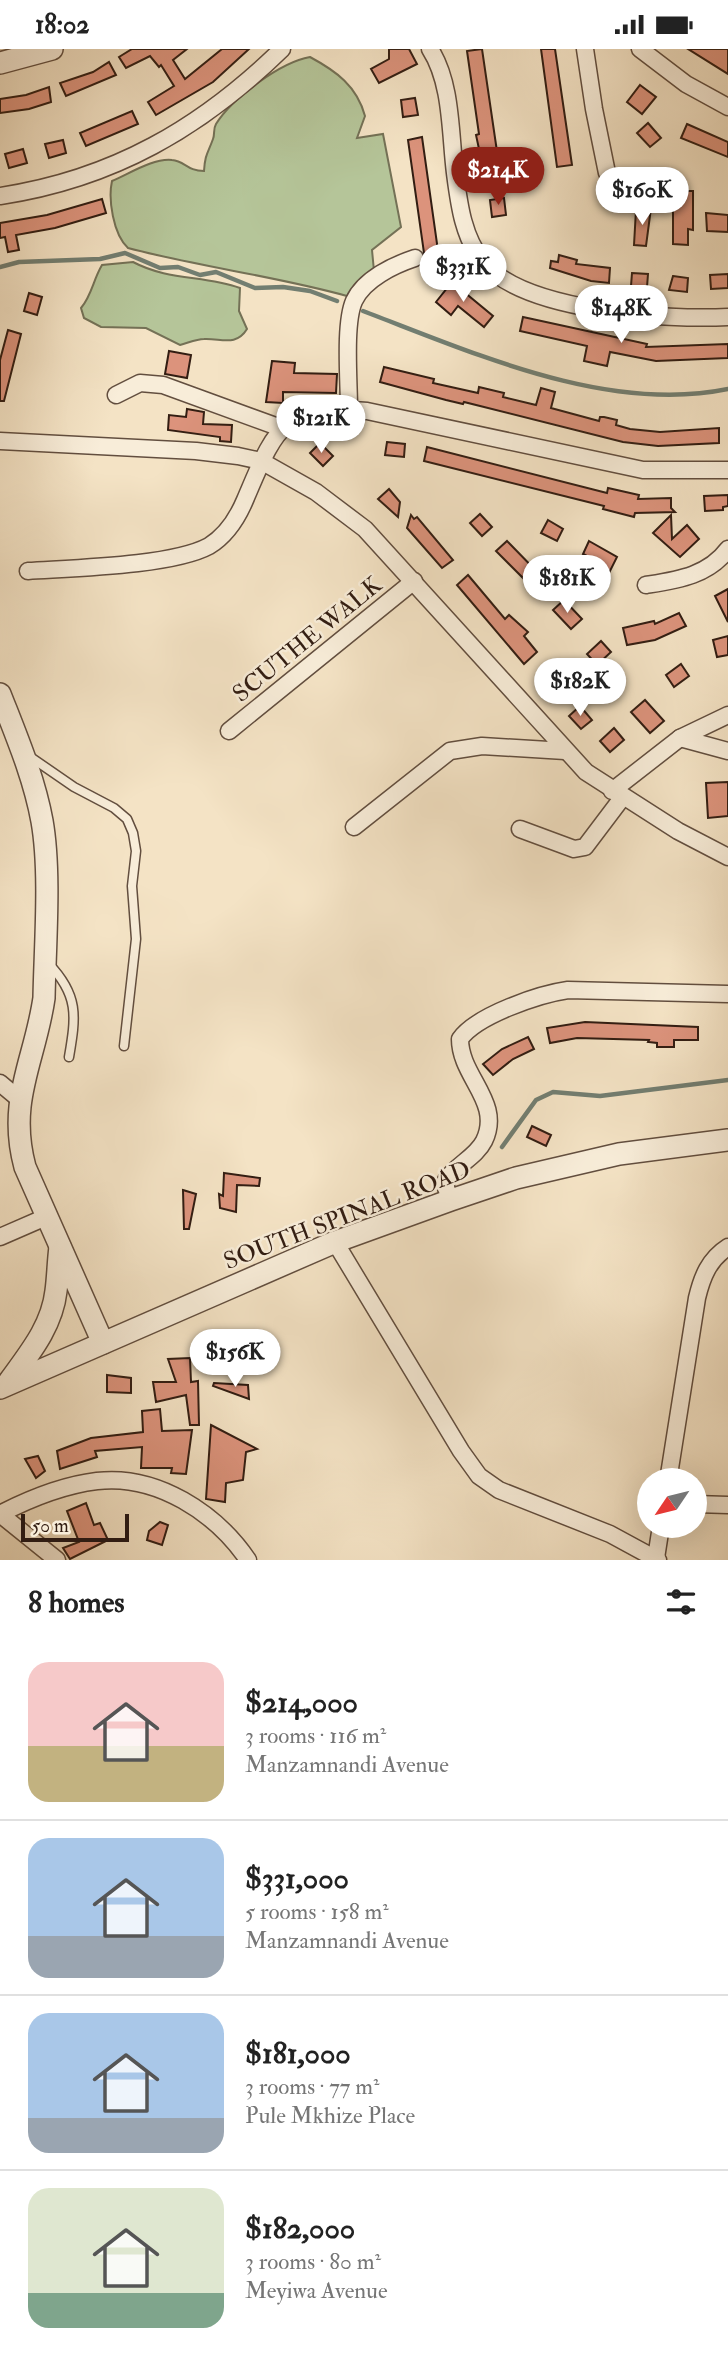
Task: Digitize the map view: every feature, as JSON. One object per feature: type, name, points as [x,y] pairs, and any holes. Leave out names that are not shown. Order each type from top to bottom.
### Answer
[{"type":"street","points":[[0,63],[52,49]]},
{"type":"street","points":[[0,196],[86,174],[156,146],[221,103],[282,49]]},
{"type":"street","points":[[429,49],[443,81],[463,219],[475,249],[494,272],[526,290],[607,310],[660,317],[728,317]]},
{"type":"street","points":[[585,49],[607,173]]},
{"type":"street","points":[[640,49],[686,83],[728,107]]},
{"type":"street","points":[[349,409],[351,311],[362,289],[387,271],[415,258]]},
{"type":"street","points":[[116,395],[140,383],[163,386],[281,428]]},
{"type":"street","points":[[28,571],[167,558],[210,545],[225,534],[238,517],[261,461],[281,428],[295,417],[310,412],[349,409],[419,421],[643,470],[728,470]]},
{"type":"street","points":[[0,441],[196,451],[261,461],[339,508],[365,529],[586,772],[701,845],[728,857]]},
{"type":"street","points":[[646,585],[682,579],[705,570],[722,558],[728,549]]},
{"type":"street","name":"SCUTHE WALK","points":[[229,731],[414,581]]},
{"type":"street","points":[[0,694],[23,752],[42,822],[45,849],[45,960],[41,1021],[19,1099],[19,1145],[25,1167],[46,1217],[103,1343]]},
{"type":"street","points":[[520,829],[574,849],[585,848],[617,794],[680,738],[728,715]]},
{"type":"street","points":[[680,738],[728,751]]},
{"type":"street","points":[[354,827],[450,751],[482,745],[565,751]]},
{"type":"street","points":[[451,1200],[446,1180],[483,1143],[490,1121],[484,1097],[462,1059],[460,1039],[471,1027],[543,995],[568,990],[728,994]]},
{"type":"street","points":[[0,1083],[19,1099]]},
{"type":"street","name":"SOUTH SPINAL ROAD","points":[[3,1386],[335,1242],[451,1200],[516,1178],[619,1154],[728,1140]]},
{"type":"street","points":[[0,1237],[46,1217]]},
{"type":"street","points":[[335,1242],[461,1451],[479,1476],[499,1490],[610,1534],[657,1559],[660,1538]]},
{"type":"street","points":[[3,1386],[32,1350],[47,1324],[57,1292],[60,1245]]},
{"type":"street","points":[[670,1468],[696,1298],[702,1278],[711,1262],[728,1247]]},
{"type":"street","points":[[57,1560],[0,1514],[66,1488],[98,1481],[124,1481],[158,1489],[193,1505],[225,1530],[248,1560]]},
{"type":"street","points":[[707,1504],[728,1505]]},
{"type":"lane","points":[[23,752],[74,787],[114,807],[127,819],[136,852],[132,887],[136,939],[124,1046]]},
{"type":"lane","points":[[45,960],[61,978],[74,1005],[76,1018],[69,1056]]},
{"type":"green space","points":[[310,57],[337,74],[357,96],[365,116],[357,138],[383,134],[401,227],[372,250],[374,271],[347,296],[128,248],[115,225],[112,181],[149,164],[165,160],[204,171],[215,126],[233,103],[285,66]]},
{"type":"green space","points":[[133,262],[160,272],[240,288],[239,311],[247,329],[243,335],[233,340],[201,339],[180,345],[146,328],[101,327],[84,318],[81,308],[102,265]]},
{"type":"building","points":[[132,49],[187,49],[173,60],[185,79],[222,49],[249,49],[213,82],[156,115],[148,102],[174,86],[161,65],[159,67],[150,56],[126,68],[119,57]]},
{"type":"building","points":[[389,49],[409,49],[417,64],[379,83],[371,69],[389,59]]},
{"type":"building","points":[[482,49],[500,172],[486,174],[482,149],[479,149],[476,135],[479,134],[467,51]]},
{"type":"building","points":[[541,49],[555,49],[572,165],[557,167]]},
{"type":"building","points":[[688,49],[728,49],[728,74]]},
{"type":"building","points":[[109,62],[116,75],[66,96],[60,83],[93,72]]},
{"type":"building","points":[[640,85],[656,97],[642,114],[627,102]]},
{"type":"building","points":[[49,87],[51,102],[29,109],[0,113],[0,99],[26,95]]},
{"type":"building","points":[[415,98],[418,115],[403,117],[401,100]]},
{"type":"building","points":[[132,111],[138,124],[86,146],[80,133]]},
{"type":"building","points":[[648,123],[661,138],[650,147],[637,133]]},
{"type":"building","points":[[687,124],[728,142],[728,157],[681,138]]},
{"type":"building","points":[[422,137],[440,265],[426,267],[408,140]]},
{"type":"building","points":[[63,140],[66,153],[49,158],[45,144]]},
{"type":"building","points":[[23,149],[27,163],[9,168],[5,154]]},
{"type":"building","points":[[673,191],[693,191],[693,230],[688,229],[688,245],[673,244]]},
{"type":"building","points":[[504,198],[506,215],[492,217],[490,200]]},
{"type":"building","points":[[102,199],[106,213],[55,228],[16,235],[19,250],[8,252],[5,237],[0,238],[0,223],[47,215]]},
{"type":"building","points":[[651,208],[646,246],[634,245],[636,210]]},
{"type":"building","points":[[706,213],[728,215],[728,232],[707,231]]},
{"type":"building","points":[[559,255],[577,260],[576,264],[610,268],[609,283],[591,281],[550,268],[551,261],[558,262]]},
{"type":"building","points":[[632,273],[648,274],[647,287],[631,286]]},
{"type":"building","points":[[728,274],[728,288],[711,289],[710,275]]},
{"type":"building","points":[[673,276],[688,278],[687,292],[669,290]]},
{"type":"building","points":[[452,282],[493,316],[484,327],[458,306],[451,315],[436,302]]},
{"type":"building","points":[[29,293],[42,297],[37,315],[24,311]]},
{"type":"building","points":[[523,317],[647,344],[646,347],[728,344],[728,358],[656,361],[610,352],[607,366],[584,361],[587,346],[520,331]]},
{"type":"building","points":[[8,330],[21,334],[4,401],[0,401],[0,360]]},
{"type":"building","points":[[169,351],[191,355],[187,378],[165,374]]},
{"type":"building","points":[[272,361],[295,363],[294,373],[337,374],[336,393],[283,392],[283,403],[266,402]]},
{"type":"building","points":[[384,367],[434,379],[433,383],[478,393],[479,387],[504,393],[503,397],[536,405],[541,388],[555,392],[551,408],[599,421],[600,417],[617,420],[616,425],[630,429],[660,432],[719,428],[719,443],[658,446],[623,442],[380,382]]},
{"type":"building","points":[[187,409],[204,412],[203,424],[232,425],[231,442],[220,441],[220,437],[168,430],[169,415],[186,417]]},
{"type":"building","points":[[387,442],[405,444],[404,457],[385,455]]},
{"type":"building","points":[[320,443],[333,456],[323,466],[310,453]]},
{"type":"building","points":[[427,447],[607,493],[608,488],[639,495],[638,499],[671,498],[671,508],[675,512],[635,513],[634,517],[603,509],[604,506],[424,461]]},
{"type":"building","points":[[389,489],[400,502],[398,517],[378,499]]},
{"type":"building","points":[[728,495],[728,506],[723,507],[723,510],[705,511],[704,496]]},
{"type":"building","points":[[480,514],[492,527],[482,536],[470,523]]},
{"type":"building","points":[[411,515],[414,519],[417,517],[453,560],[442,568],[407,528]]},
{"type":"building","points":[[671,515],[672,539],[687,525],[699,539],[680,557],[653,533]]},
{"type":"building","points":[[548,520],[563,529],[557,541],[541,533]]},
{"type":"building","points":[[507,541],[547,582],[537,592],[496,551]]},
{"type":"building","points":[[589,541],[617,557],[603,585],[579,572],[587,556],[583,554]]},
{"type":"building","points":[[468,575],[505,619],[509,615],[528,632],[524,636],[537,652],[524,664],[457,585]]},
{"type":"building","points":[[728,589],[728,622],[715,596]]},
{"type":"building","points":[[564,600],[582,619],[571,629],[553,610]]},
{"type":"building","points":[[679,613],[686,626],[655,640],[627,645],[623,628],[654,621],[655,624]]},
{"type":"building","points":[[728,636],[728,655],[717,657],[713,640]]},
{"type":"building","points":[[601,641],[611,652],[597,665],[587,654]]},
{"type":"building","points":[[681,664],[689,676],[674,687],[666,675]]},
{"type":"building","points":[[567,666],[576,677],[563,689],[554,678]]},
{"type":"building","points":[[645,700],[664,721],[650,733],[631,712]]},
{"type":"building","points":[[580,706],[592,720],[581,729],[569,716]]},
{"type":"building","points":[[614,728],[624,740],[610,752],[600,741]]},
{"type":"building","points":[[728,782],[728,816],[708,818],[706,783]]},
{"type":"building","points":[[585,1022],[698,1027],[698,1040],[674,1040],[674,1047],[657,1047],[657,1043],[648,1042],[649,1040],[577,1038],[550,1043],[547,1028]]},
{"type":"building","points":[[528,1037],[534,1049],[513,1059],[493,1075],[483,1064],[502,1049]]},
{"type":"building","points":[[532,1126],[551,1135],[546,1146],[527,1137]]},
{"type":"building","points":[[224,1173],[260,1178],[259,1186],[237,1185],[236,1212],[220,1208],[219,1194],[223,1196]]},
{"type":"building","points":[[183,1190],[196,1194],[189,1229],[184,1229]]},
{"type":"building","points":[[190,1358],[191,1382],[198,1381],[199,1425],[190,1425],[186,1395],[156,1402],[153,1382],[176,1382],[168,1359]]},
{"type":"building","points":[[107,1375],[131,1378],[131,1393],[107,1392]]},
{"type":"building","points":[[214,1383],[248,1385],[249,1399],[213,1386]]},
{"type":"building","points":[[160,1409],[162,1431],[192,1430],[186,1474],[171,1473],[172,1468],[141,1468],[142,1447],[95,1451],[97,1457],[60,1469],[57,1451],[91,1438],[143,1432],[142,1411]]},
{"type":"building","points":[[211,1425],[257,1449],[246,1452],[243,1480],[226,1483],[225,1502],[206,1499]]},
{"type":"building","points":[[38,1456],[45,1471],[36,1478],[25,1459]]},
{"type":"building","points":[[86,1503],[94,1525],[100,1523],[108,1540],[70,1559],[63,1548],[79,1542],[67,1511]]},
{"type":"building","points":[[160,1522],[168,1525],[162,1545],[147,1540],[149,1531]]},
{"type":"waterway","points":[[0,267],[19,262],[100,259],[125,253],[160,268],[178,267],[200,275],[216,272],[255,288],[283,287],[310,291],[337,301]]},
{"type":"waterway","points":[[363,311],[496,361],[589,386],[636,393],[682,395],[728,389]]},
{"type":"waterway","points":[[502,1147],[536,1100],[553,1092],[600,1096],[728,1080]]}]
